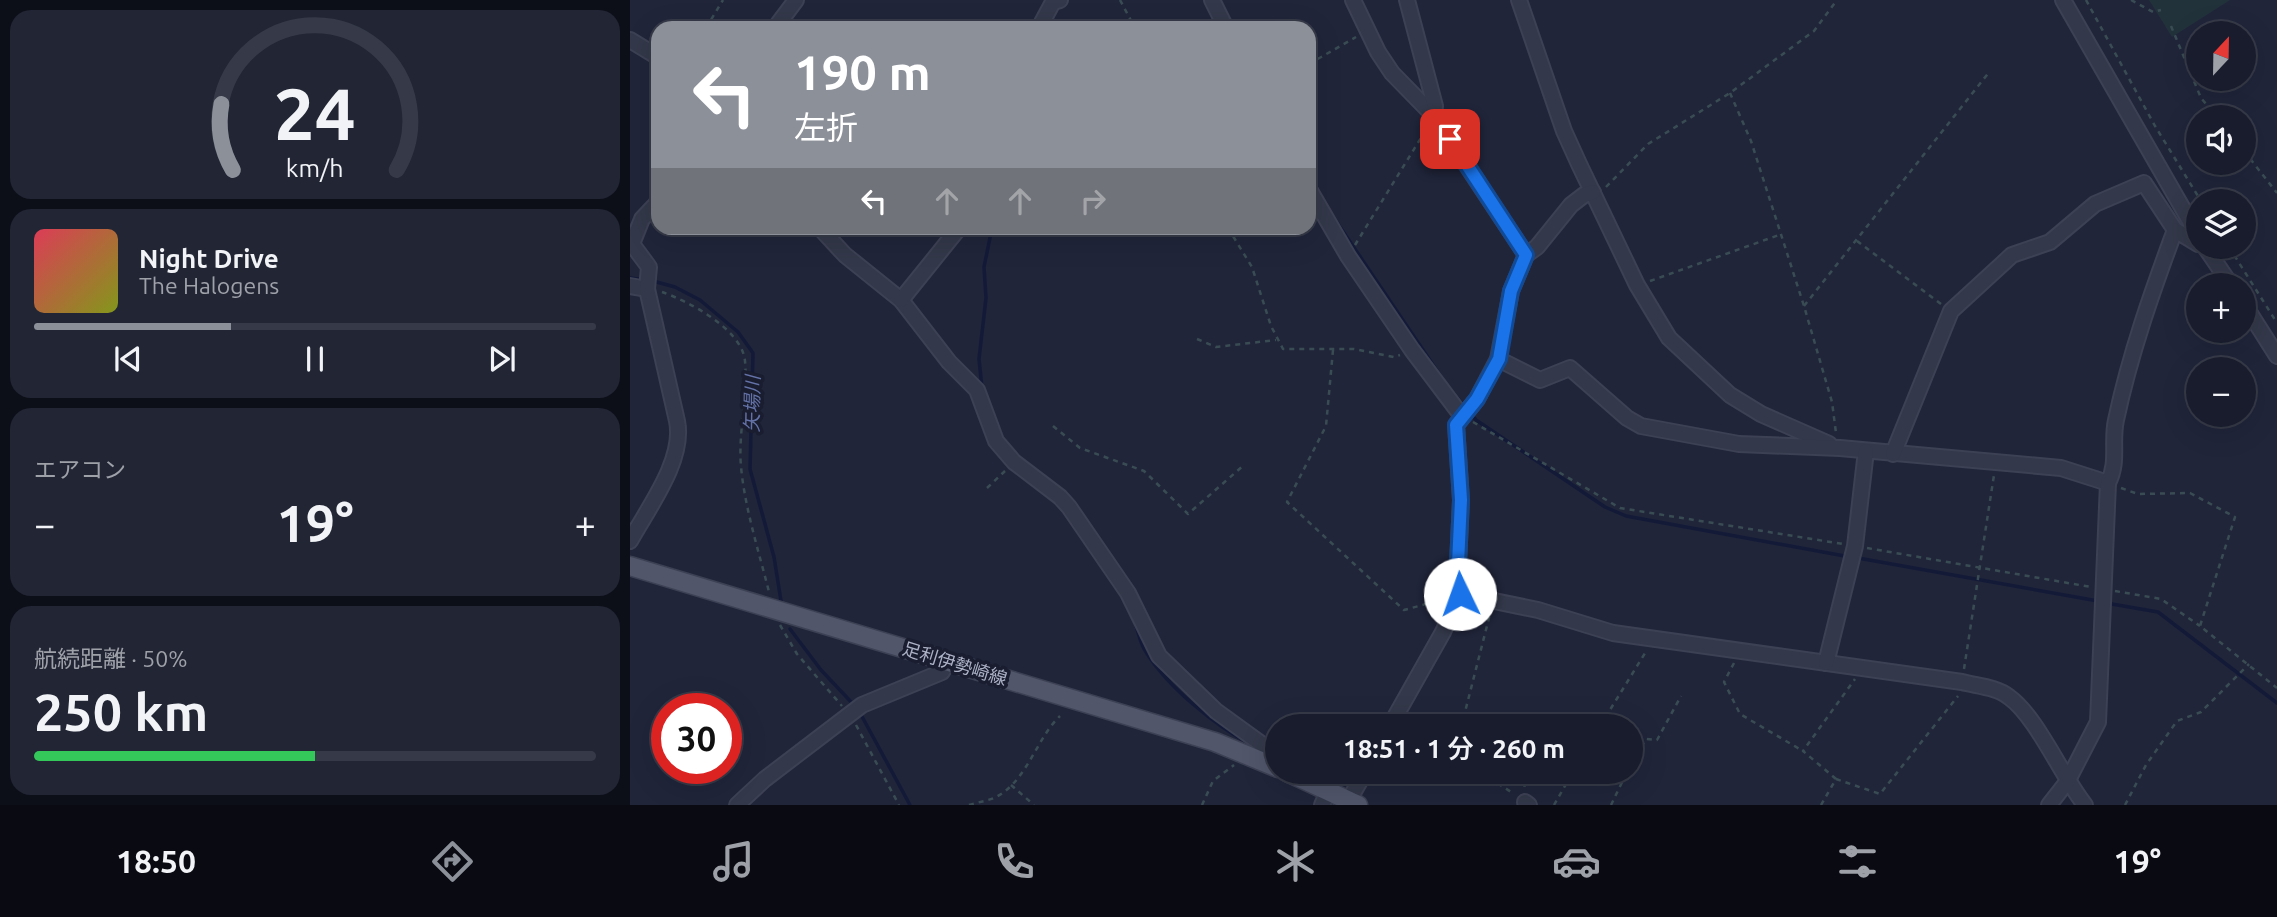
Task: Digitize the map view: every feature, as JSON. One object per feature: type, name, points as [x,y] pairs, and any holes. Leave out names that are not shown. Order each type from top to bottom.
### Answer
[{"type":"main road","name":"足利伊勢崎線","points":[[630,566],[1215,742],[1265,762]]},
{"type":"main road","name":"足利伊勢崎線","points":[[1305,784],[1325,798],[1354,803]]},
{"type":"street","points":[[780,21],[796,0]]},
{"type":"street","points":[[1212,0],[1222,21]]},
{"type":"street","points":[[1353,0],[1392,73],[1434,116],[1526,255]]},
{"type":"street","points":[[1407,0],[1435,106],[1434,116]]},
{"type":"street","points":[[1519,0],[1564,131],[1637,285],[1669,338],[1730,395],[1796,431],[1840,448]]},
{"type":"street","points":[[2063,0],[2186,214]]},
{"type":"street","points":[[1043,21],[1055,1]]},
{"type":"street","points":[[630,40],[651,53]]},
{"type":"street","points":[[1893,454],[1951,311],[2012,255],[2050,242],[2095,204],[2144,183],[2175,230],[2186,237]]},
{"type":"street","points":[[1397,714],[1443,632],[1460,594],[1458,564],[1461,500],[1456,425],[1461,415],[1477,399],[1499,359],[1511,291],[1526,255],[1537,247],[1571,205],[1593,192]]},
{"type":"street","points":[[1316,201],[1349,256],[1412,350],[1461,415]]},
{"type":"street","points":[[630,541],[674,459],[679,439],[646,261],[634,248],[633,238],[642,219],[651,209]]},
{"type":"street","points":[[2049,805],[2067,782],[2098,722],[2108,483],[2115,470],[2115,424],[2139,329],[2175,230]]},
{"type":"street","points":[[826,235],[845,255],[901,300],[949,362],[977,390],[996,441],[1014,462],[1069,507],[1128,593],[1159,656],[1216,711],[1265,747]]},
{"type":"street","points":[[901,300],[953,235]]},
{"type":"street","points":[[630,286],[648,282]]},
{"type":"street","points":[[2256,323],[2277,356]]},
{"type":"street","points":[[1499,359],[1540,380],[1570,368],[1627,418],[1641,426],[1739,444],[1840,448],[1957,461],[1996,461],[2061,468],[2108,483]]},
{"type":"street","points":[[1826,663],[1855,546],[1866,451]]},
{"type":"street","points":[[1460,594],[1538,610],[1613,633],[1962,682],[2009,696],[2020,706],[2067,782],[2085,805]]},
{"type":"street","points":[[737,805],[765,779],[855,711],[942,672],[948,661]]},
{"type":"street","points":[[1354,803],[1361,784]]},
{"type":"path","points":[[710,21],[723,0]]},
{"type":"path","points":[[1121,0],[1132,21]]},
{"type":"path","points":[[1593,192],[1603,190],[1616,179],[1648,144],[1730,93],[1814,30],[1837,0]]},
{"type":"path","points":[[2087,0],[2155,127],[2194,189]]},
{"type":"path","points":[[2131,0],[2153,12],[2161,10]]},
{"type":"path","points":[[2171,26],[2201,98],[2207,105]]},
{"type":"path","points":[[1316,60],[1368,30]]},
{"type":"path","points":[[1804,306],[1990,71]]},
{"type":"path","points":[[1730,93],[1751,141],[1804,306],[1832,402],[1840,448]]},
{"type":"path","points":[[1349,256],[1434,116]]},
{"type":"path","points":[[2256,166],[2277,192]]},
{"type":"path","points":[[1232,235],[1252,267],[1276,340],[1283,349],[1354,349],[1394,357],[1412,350]]},
{"type":"path","points":[[1637,285],[1780,235]]},
{"type":"path","points":[[1857,241],[1951,311]]},
{"type":"path","points":[[2237,259],[2277,323]]},
{"type":"path","points":[[648,282],[718,322],[737,341],[745,358],[741,468],[774,608],[784,636],[797,654],[855,711],[899,805]]},
{"type":"path","points":[[1197,339],[1216,347],[1276,340]]},
{"type":"path","points":[[1333,350],[1326,426],[1287,502],[1404,610],[1460,594]]},
{"type":"path","points":[[1461,415],[1620,508],[2161,599],[2200,626],[2277,688]]},
{"type":"path","points":[[1053,426],[1080,448],[1144,471],[1188,514],[1244,465]]},
{"type":"path","points":[[1740,651],[1724,682],[1740,714],[1803,751],[1836,779],[1880,794],[1956,700],[1962,682],[1996,461]]},
{"type":"path","points":[[987,488],[1014,462]]},
{"type":"path","points":[[2108,483],[2138,494],[2190,493],[2235,517],[2200,626]]},
{"type":"path","points":[[1464,714],[1494,600]]},
{"type":"path","points":[[1608,714],[1654,638]]},
{"type":"path","points":[[2124,805],[2146,765],[2178,721],[2201,712],[2249,664]]},
{"type":"path","points":[[1803,751],[1863,668]]},
{"type":"path","points":[[1643,744],[1646,739],[1657,740],[1681,696]]},
{"type":"path","points":[[970,805],[996,797],[1011,785],[1027,765],[1049,726],[1060,716]]},
{"type":"path","points":[[1202,805],[1213,781],[1248,755]]},
{"type":"path","points":[[1821,805],[1836,779]]},
{"type":"path","points":[[1498,784],[1527,804]]},
{"type":"path","points":[[1554,805],[1566,784]]},
{"type":"path","points":[[1611,805],[1621,784]]},
{"type":"path","points":[[1011,785],[1034,805]]},
{"type":"shaded area","points":[[2149,0],[2230,0],[2197,21],[2186,21],[2186,28],[2172,37]]},
{"type":"waterway","points":[[1330,212],[1444,381],[1465,407]]},
{"type":"waterway","points":[[982,388],[979,359],[986,298],[984,267],[991,235]]},
{"type":"waterway","name":"矢場川","points":[[630,278],[645,280]]},
{"type":"waterway","name":"矢場川","points":[[653,281],[675,287],[700,300],[738,332],[753,353],[750,469],[774,557],[781,601]]},
{"type":"waterway","points":[[1470,413],[1476,420],[1605,507],[1626,516],[1850,557]]},
{"type":"waterway","points":[[1858,558],[2098,601]]},
{"type":"waterway","points":[[2106,603],[2158,612],[2277,703]]},
{"type":"waterway","points":[[1135,622],[1144,649],[1179,692],[1208,716],[1252,745]]},
{"type":"waterway","name":"矢場川","points":[[790,629],[821,670],[854,705]]},
{"type":"waterway","name":"矢場川","points":[[859,711],[910,805]]},
{"type":"route","points":[[1450,139],[1526,255],[1511,291],[1504,318],[1499,359],[1477,399],[1461,415],[1456,425],[1461,500],[1458,564],[1460,594]]}]
